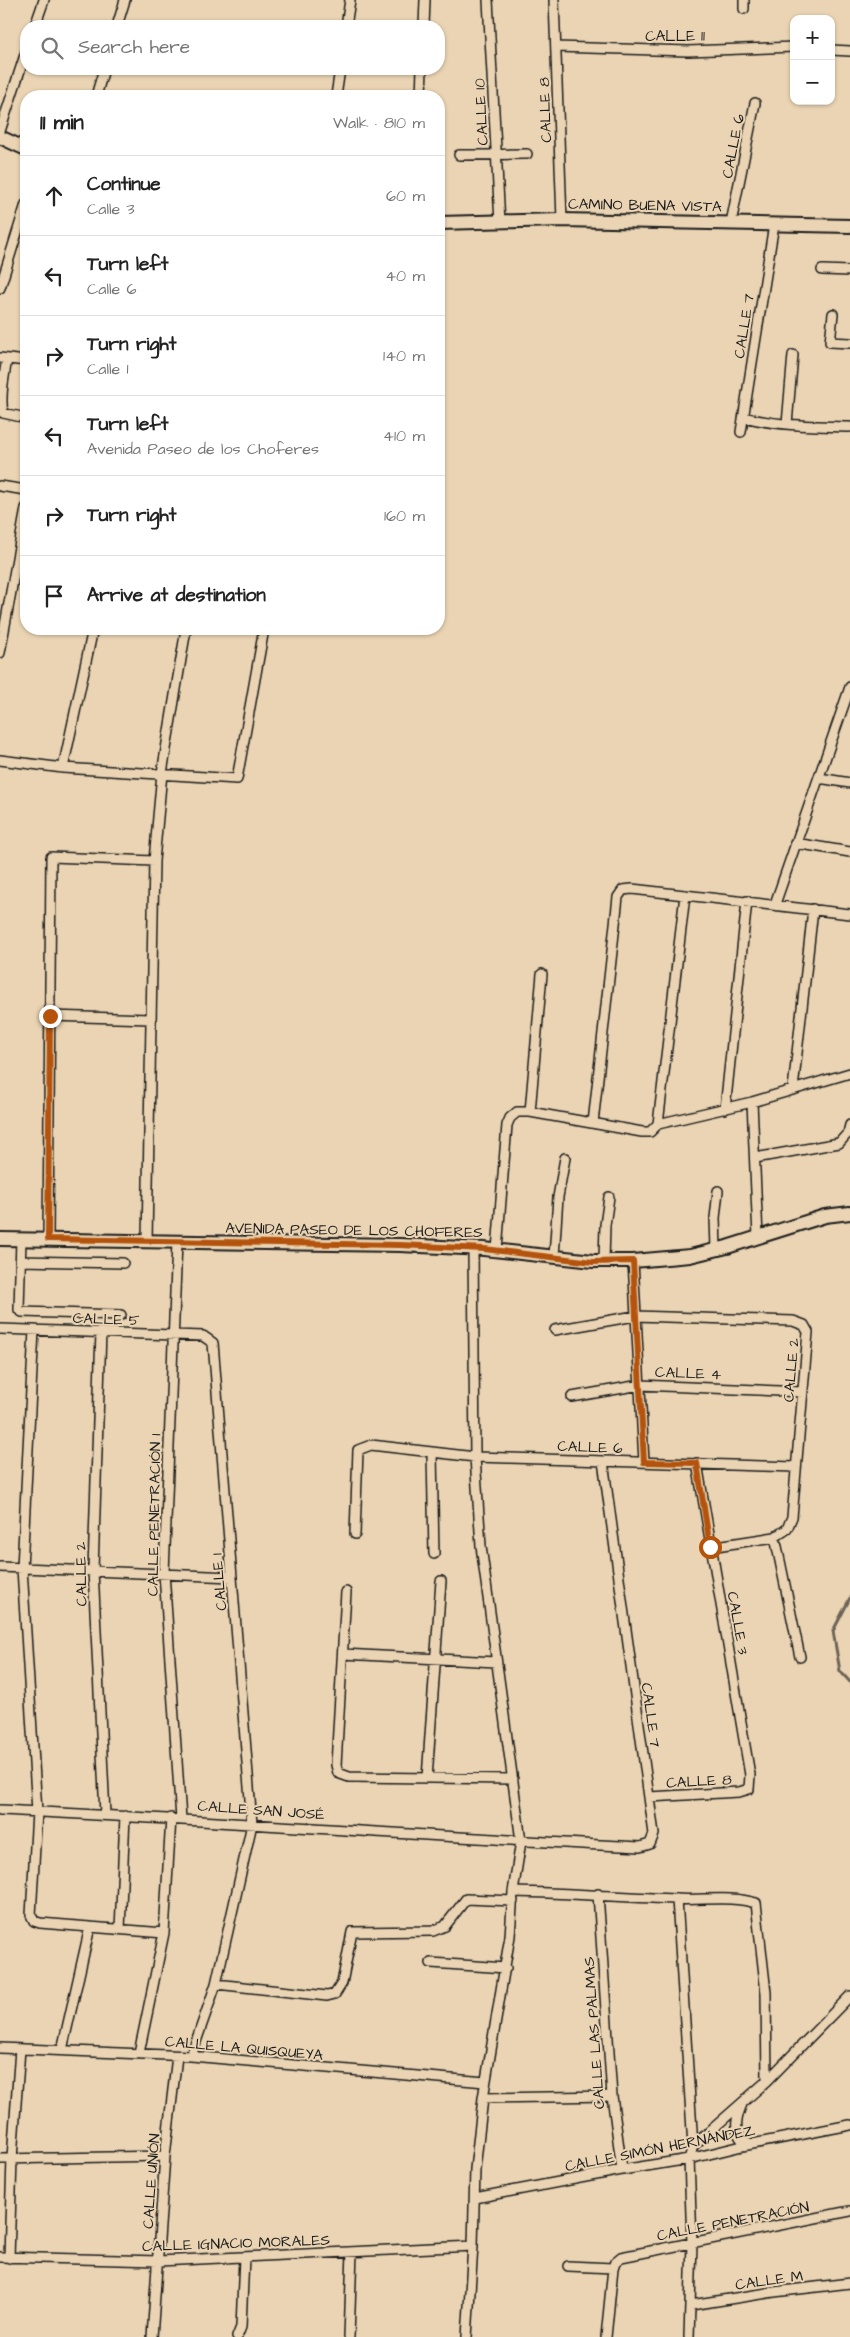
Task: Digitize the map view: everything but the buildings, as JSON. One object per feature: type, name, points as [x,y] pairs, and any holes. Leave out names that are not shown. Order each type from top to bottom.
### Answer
[{"type":"street","points":[[37,20],[44,0]]},
{"type":"street","points":[[119,20],[125,0]]},
{"type":"street","points":[[347,20],[350,0]]},
{"type":"street","points":[[424,20],[425,0]]},
{"type":"street","name":"CALLE 10","points":[[488,0],[500,223]]},
{"type":"street","name":"CALLE 8","points":[[554,0],[562,220]]},
{"type":"street","name":"CALLE 11","points":[[556,48],[688,50],[790,47]]},
{"type":"street","points":[[835,50],[850,51]]},
{"type":"street","points":[[0,130],[20,70]]},
{"type":"street","points":[[98,90],[102,75]]},
{"type":"street","points":[[337,90],[339,75]]},
{"type":"street","points":[[421,90],[422,75]]},
{"type":"street","name":"CALLE 6","points":[[731,223],[755,103]]},
{"type":"street","points":[[0,138],[20,146]]},
{"type":"street","points":[[460,155],[527,154]]},
{"type":"street","name":"CAMINO BUENA VISTA","points":[[445,223],[562,220],[850,226]]},
{"type":"street","points":[[0,288],[20,223]]},
{"type":"street","name":"CALLE 7","points":[[741,432],[774,224]]},
{"type":"street","points":[[822,270],[850,271]]},
{"type":"street","points":[[833,314],[830,342],[850,343]]},
{"type":"street","points":[[787,424],[794,355]]},
{"type":"street","points":[[20,361],[4,358],[0,395],[3,413],[20,417]]},
{"type":"street","points":[[744,417],[787,424],[850,427]]},
{"type":"street","points":[[0,486],[20,489]]},
{"type":"street","points":[[0,653],[20,541]]},
{"type":"street","points":[[63,768],[93,635]]},
{"type":"street","points":[[147,1240],[154,861],[162,773],[185,635]]},
{"type":"street","points":[[0,760],[63,768],[238,779],[263,635]]},
{"type":"street","points":[[775,904],[850,687]]},
{"type":"street","points":[[819,778],[850,783]]},
{"type":"street","points":[[795,843],[850,852]]},
{"type":"street","points":[[48,1239],[51,857],[154,861]]},
{"type":"street","points":[[593,1123],[618,897],[623,890],[632,889],[747,901],[850,914]]},
{"type":"street","points":[[658,1124],[685,895]]},
{"type":"street","points":[[725,1109],[747,901]]},
{"type":"street","points":[[792,1089],[813,909]]},
{"type":"street","points":[[530,1112],[542,974]]},
{"type":"street","points":[[50,1016],[150,1019]]},
{"type":"street","points":[[497,1250],[507,1125],[510,1118],[517,1112],[530,1112],[650,1132],[658,1124],[752,1102],[850,1073]]},
{"type":"street","points":[[752,1102],[758,1237]]},
{"type":"street","points":[[755,1158],[839,1143],[848,1133],[850,1125]]},
{"type":"street","points":[[554,1257],[558,1197],[565,1158]]},
{"type":"street","points":[[716,1249],[715,1218],[718,1190]]},
{"type":"street","points":[[604,1261],[609,1197]]},
{"type":"street","name":"AVENIDA PASEO DE LOS CHOFERES","points":[[0,1239],[400,1245],[497,1250],[604,1261],[633,1261],[690,1256],[825,1216],[850,1213]]},
{"type":"street","points":[[21,1239],[18,1306],[22,1312],[121,1315]]},
{"type":"street","name":"CALLE PENETRACIÓN 1","points":[[177,1242],[164,1573],[181,1819]]},
{"type":"street","points":[[467,2337],[473,2246],[475,2168],[485,2082],[506,1968],[521,1841],[481,1546],[475,1457],[473,1249]]},
{"type":"street","points":[[20,1261],[123,1263]]},
{"type":"street","points":[[633,1261],[644,1462]]},
{"type":"street","name":"CALLE 2","points":[[555,1330],[635,1316],[793,1320],[804,1325],[808,1332],[792,1517],[787,1529],[775,1537]]},
{"type":"street","name":"CALLE 5","points":[[0,1329],[203,1336],[211,1340]]},
{"type":"street","points":[[34,1330],[22,1568],[37,1812],[31,1915],[34,1921],[40,1923],[164,1933]]},
{"type":"street","name":"CALLE 2","points":[[101,1332],[93,1570],[105,1814]]},
{"type":"street","name":"CALLE 1","points":[[211,1340],[214,1348],[252,1824]]},
{"type":"street","name":"CALLE 4","points":[[572,1397],[640,1385],[803,1392]]},
{"type":"street","name":"CALLE 6","points":[[355,1534],[358,1450],[371,1445],[475,1457],[795,1467]]},
{"type":"street","points":[[432,1452],[434,1554]]},
{"type":"street","name":"CALLE 7","points":[[521,1841],[640,1847],[650,1844],[654,1834],[603,1461]]},
{"type":"street","name":"CALLE 3","points":[[697,1463],[750,1775],[750,1788]]},
{"type":"street","points":[[710,1547],[775,1537],[800,1657]]},
{"type":"street","points":[[0,1567],[232,1577]]},
{"type":"street","points":[[427,1778],[441,1581]]},
{"type":"street","points":[[346,1592],[336,1765],[338,1773],[349,1777],[513,1779]]},
{"type":"street","points":[[342,1654],[496,1662]]},
{"type":"street","name":"CALLE 8","points":[[649,1798],[739,1792],[750,1788]]},
{"type":"street","name":"CALLE SAN JOSÉ","points":[[0,1810],[105,1814],[521,1841]]},
{"type":"street","points":[[120,1929],[125,1816]]},
{"type":"street","points":[[139,2053],[164,1933],[171,1818]]},
{"type":"street","points":[[191,2056],[216,1984],[252,1824]]},
{"type":"street","points":[[216,1984],[327,1996],[335,1994],[342,1983],[352,1932],[433,1931],[445,1926],[466,1900],[598,1894],[677,1899],[744,1900],[756,1903],[766,1993],[767,2081]]},
{"type":"street","name":"CALLE LAS PALMAS","points":[[598,1894],[612,2096],[622,2170]]},
{"type":"street","points":[[677,1899],[693,2146],[689,2160],[692,2243],[689,2337]]},
{"type":"street","points":[[62,2050],[90,1927]]},
{"type":"street","points":[[431,1963],[506,1968]]},
{"type":"street","points":[[693,2146],[767,2081],[850,1996]]},
{"type":"street","name":"CALLE LA QUISQUEYA","points":[[0,2048],[191,2056],[485,2082]]},
{"type":"street","points":[[4,2257],[20,2049]]},
{"type":"street","name":"CALLE UNIÓN","points":[[152,2337],[159,2261],[165,2156],[177,2056]]},
{"type":"street","points":[[483,2098],[612,2096]]},
{"type":"street","points":[[742,2103],[737,2120],[738,2132],[742,2140],[752,2144]]},
{"type":"street","name":"CALLE SIMÓN HERNÁNDEZ","points":[[474,2198],[622,2170],[689,2160],[752,2144],[850,2125]]},
{"type":"street","points":[[0,2159],[165,2156]]},
{"type":"street","name":"CALLE PENETRACIÓN","points":[[613,2268],[615,2262],[620,2257],[850,2211]]},
{"type":"street","name":"CALLE IGNACIO MORALES","points":[[4,2257],[159,2261],[473,2246]]},
{"type":"street","points":[[349,2337],[352,2252]]},
{"type":"street","points":[[238,2337],[242,2328],[244,2257]]},
{"type":"street","points":[[568,2266],[613,2268],[606,2337]]},
{"type":"street","name":"CALLE M","points":[[691,2305],[774,2292],[850,2283]]},
{"type":"waterway","points":[[850,1598],[833,1631],[840,1671],[850,1682]]},
{"type":"route","points":[[50,1016],[48,1239],[400,1245],[484,1249],[593,1262],[633,1261],[644,1462],[697,1463],[710,1547]]}]
